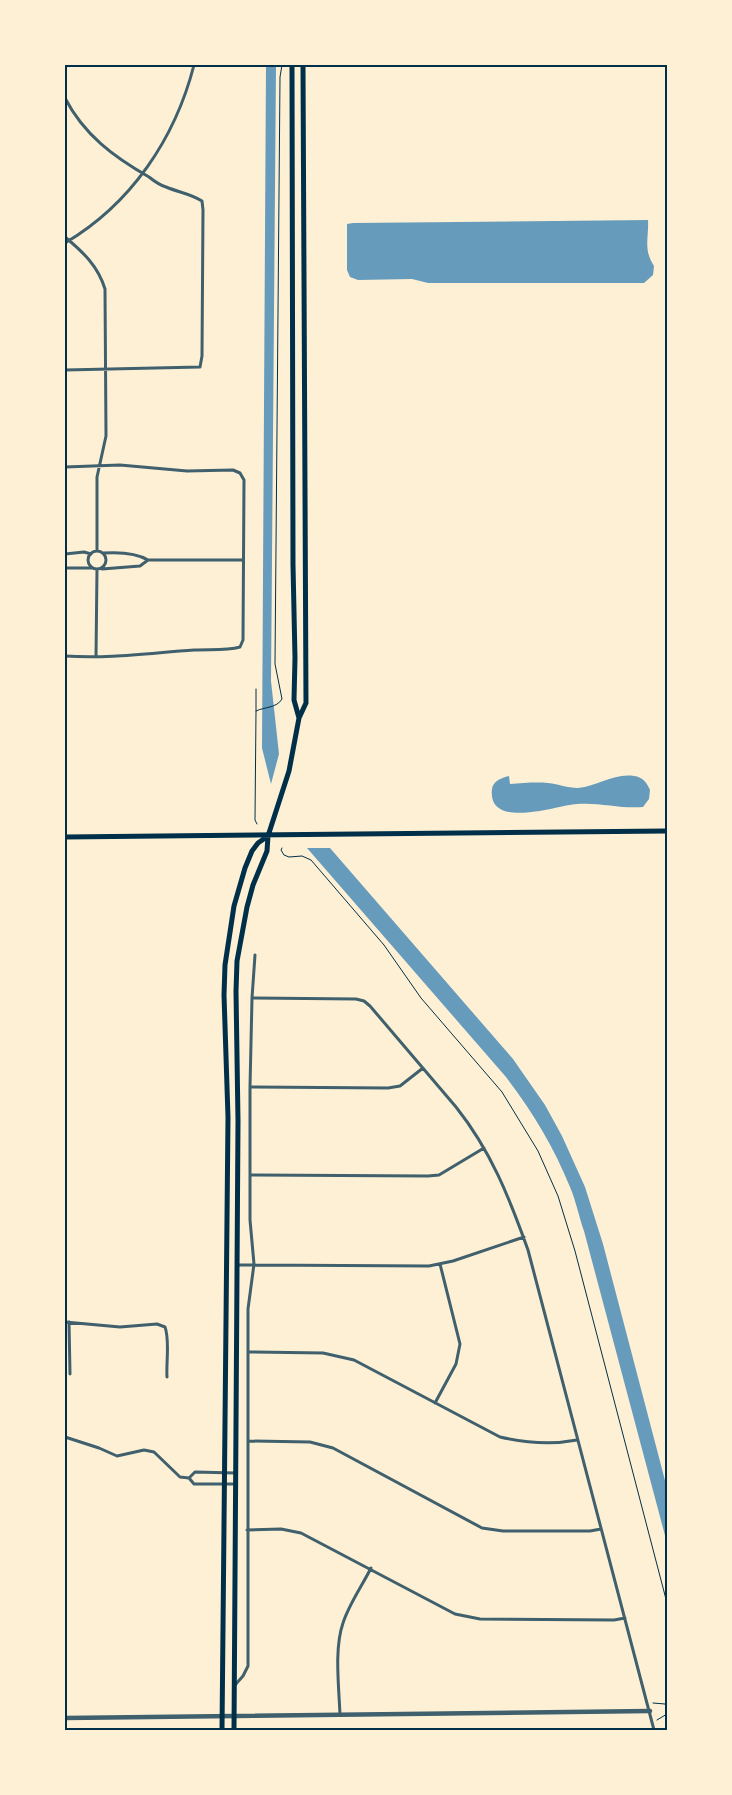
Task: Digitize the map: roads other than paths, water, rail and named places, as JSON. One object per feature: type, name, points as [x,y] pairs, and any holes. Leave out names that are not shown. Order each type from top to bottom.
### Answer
[{"type":"main road","points":[[292,65],[294,700],[299,718]]},
{"type":"main road","points":[[234,1730],[238,1265],[236,984],[239,945],[247,907],[253,885],[267,851],[268,836],[289,771],[299,718],[306,703],[304,65]]},
{"type":"main road","points":[[65,837],[667,831]]},
{"type":"main road","points":[[222,1730],[228,1117],[224,983],[228,939],[238,890],[252,851],[258,843],[268,836]]},
{"type":"main road","points":[[224,983],[236,984]]},
{"type":"main road","points":[[226,1265],[238,1265]]},
{"type":"street","points":[[65,243],[82,233],[110,209],[142,174],[168,135],[177,117],[188,89],[194,65]]},
{"type":"street","points":[[65,98],[72,112],[104,149],[164,187],[202,200],[202,356],[200,367],[65,370]]},
{"type":"street","points":[[65,236],[90,260],[102,279],[106,300],[106,436],[97,476],[97,551]]},
{"type":"street","points":[[65,467],[120,465],[187,471],[233,470],[240,473],[244,480],[243,640],[240,647],[122,656],[65,656]]},
{"type":"street","points":[[97,551],[103,554],[133,554],[148,560],[243,560]]},
{"type":"street","points":[[92,568],[88,561],[91,554],[97,551]]},
{"type":"street","points":[[65,554],[84,552],[91,554]]},
{"type":"street","points":[[99,569],[105,566],[106,560],[103,554]]},
{"type":"street","points":[[65,568],[99,569],[140,566],[148,560]]},
{"type":"street","points":[[96,657],[99,569]]},
{"type":"street","points":[[234,1686],[243,1676],[248,1666],[248,1308],[254,1264],[250,1227],[250,1087],[255,955]]},
{"type":"street","points":[[252,998],[356,999],[364,1001],[461,1114],[484,1148],[506,1190],[524,1237],[654,1730]]},
{"type":"street","points":[[250,1087],[388,1088],[400,1086],[423,1068]]},
{"type":"street","points":[[250,1175],[439,1175],[484,1148]]},
{"type":"street","points":[[238,1265],[440,1264],[524,1237]]},
{"type":"street","points":[[435,1403],[456,1364],[460,1344],[440,1264]]},
{"type":"street","points":[[70,1374],[67,1322],[120,1327],[157,1324],[166,1327],[168,1334],[167,1377]]},
{"type":"street","points":[[249,1352],[323,1353],[354,1360],[500,1437],[526,1443],[577,1440]]},
{"type":"street","points":[[65,1437],[117,1456],[133,1454],[144,1450],[154,1452],[180,1477],[189,1478],[194,1484],[236,1484]]},
{"type":"street","points":[[248,1441],[310,1442],[333,1448],[482,1528],[503,1531],[602,1530]]},
{"type":"street","points":[[189,1478],[195,1472],[236,1473]]},
{"type":"street","points":[[247,1530],[280,1529],[301,1533],[371,1568],[455,1614],[467,1618],[480,1620],[614,1620],[625,1618]]},
{"type":"street","points":[[340,1715],[339,1643],[342,1628],[350,1607],[371,1568]]},
{"type":"street","points":[[65,1718],[650,1711]]},
{"type":"water","points":[[266,65],[276,65],[271,681],[279,754],[271,784],[262,748]]},
{"type":"water","points":[[648,220],[648,249],[654,266],[653,275],[644,283],[428,283],[412,279],[358,280],[350,277],[347,270],[347,224],[353,223]]},
{"type":"water","points":[[509,776],[510,784],[543,783],[578,788],[620,776],[634,776],[642,779],[648,785],[650,790],[649,799],[643,807],[577,804],[526,813],[512,812],[501,809],[493,802],[493,786],[500,779]]},
{"type":"water","points":[[307,848],[330,848],[513,1059],[545,1105],[562,1136],[585,1187],[603,1244],[667,1488],[667,1543],[584,1231],[572,1192],[550,1144],[525,1103],[506,1077]]}]
